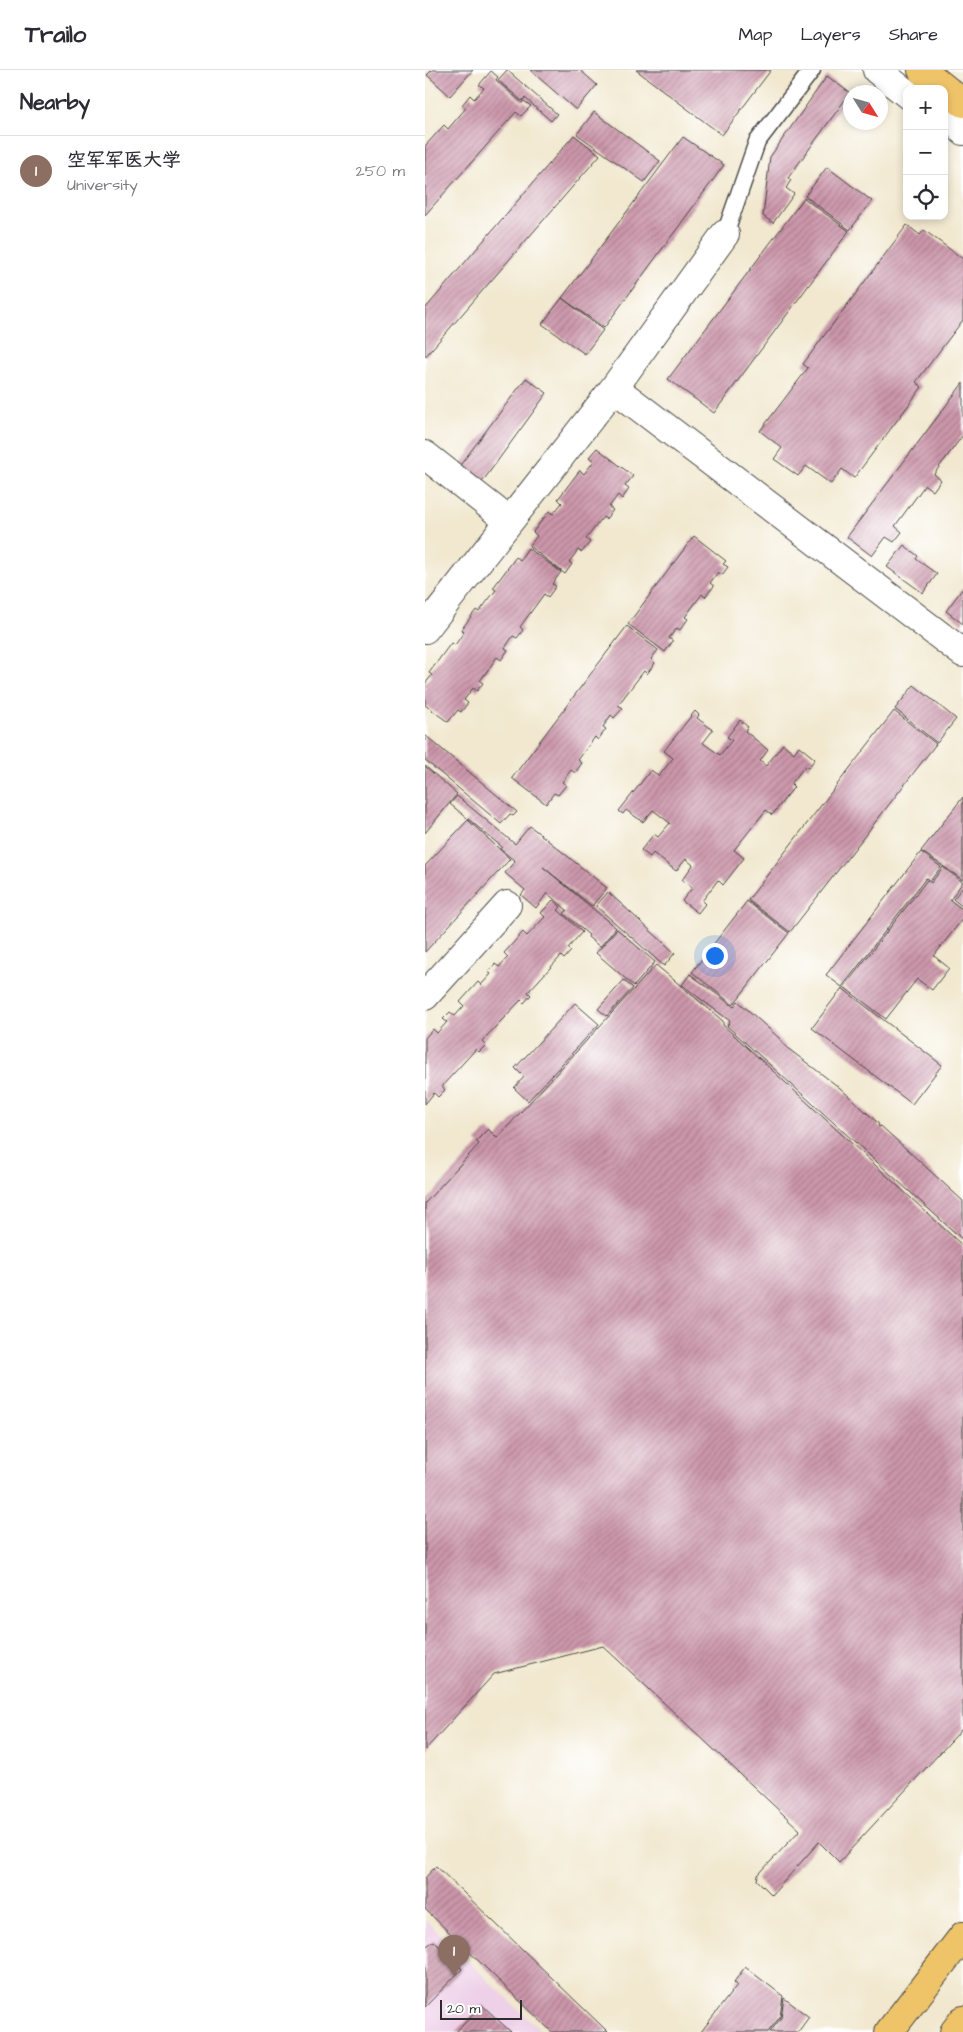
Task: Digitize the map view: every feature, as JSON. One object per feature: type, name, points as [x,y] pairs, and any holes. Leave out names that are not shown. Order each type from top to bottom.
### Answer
[{"type":"main road","points":[[921,70],[963,103]]},
{"type":"main road","points":[[889,2032],[963,1936]]},
{"type":"main road","points":[[954,2032],[963,2020]]},
{"type":"street","points":[[877,70],[903,91]]},
{"type":"street","points":[[921,70],[930,85]]},
{"type":"street","points":[[948,110],[963,131]]},
{"type":"street","points":[[948,127],[963,139]]},
{"type":"street","points":[[425,629],[614,388],[725,234]]},
{"type":"street","points":[[614,388],[963,653]]},
{"type":"street","points":[[425,455],[509,521]]},
{"type":"street","points":[[425,996],[507,905]]},
{"type":"lane","points":[[725,234],[757,142],[812,70]]},
{"type":"shaded area","points":[[425,1920],[542,2032],[425,2032]]},
{"type":"building","points":[[432,70],[473,70],[450,96],[427,75]]},
{"type":"building","points":[[507,70],[557,114],[551,121],[525,98],[522,101],[498,80]]},
{"type":"building","points":[[530,70],[580,70],[597,85],[576,110]]},
{"type":"building","points":[[636,70],[771,70],[722,135]]},
{"type":"building","points":[[491,71],[498,77],[496,80],[522,103],[524,101],[531,106],[521,116],[516,112],[425,215],[425,146],[444,125],[448,129],[466,108],[462,105],[470,95],[474,99],[484,88],[479,85]]},
{"type":"building","points":[[827,76],[843,88],[843,103],[788,178],[791,180],[786,188],[794,194],[773,223],[763,216],[770,157]]},
{"type":"building","points":[[594,112],[660,161],[644,182],[577,134]]},
{"type":"building","points":[[574,135],[600,155],[425,357],[425,309]]},
{"type":"building","points":[[683,137],[724,165],[604,328],[562,298]]},
{"type":"building","points":[[827,167],[872,201],[850,230],[805,196]]},
{"type":"building","points":[[804,198],[849,231],[714,413],[668,379]]},
{"type":"building","points":[[907,225],[920,235],[924,230],[963,259],[963,320],[916,382],[922,387],[854,478],[842,469],[831,484],[806,466],[798,476],[774,459],[782,448],[760,431],[808,368],[803,364]]},
{"type":"building","points":[[562,298],[603,330],[585,354],[542,324]]},
{"type":"building","points":[[526,378],[547,393],[480,485],[458,468]]},
{"type":"building","points":[[963,383],[963,435],[934,474],[941,480],[933,491],[925,485],[895,526],[902,532],[894,542],[886,537],[872,556],[847,537]]},
{"type":"building","points":[[597,448],[633,476],[625,486],[629,489],[622,499],[618,495],[609,507],[613,510],[606,519],[603,517],[586,539],[590,542],[582,552],[578,550],[569,562],[572,564],[565,574],[529,546],[537,536],[533,532],[549,511],[553,514],[562,503],[558,499],[580,470],[584,474],[594,461],[589,457]]},
{"type":"building","points":[[694,536],[726,561],[723,564],[728,567],[722,575],[718,572],[710,583],[714,586],[705,597],[702,594],[685,617],[688,619],[680,630],[677,628],[669,638],[673,641],[665,652],[628,624]]},
{"type":"building","points":[[904,545],[918,556],[916,559],[937,574],[923,593],[887,567]]},
{"type":"building","points":[[528,548],[561,572],[552,584],[556,586],[548,597],[544,594],[520,627],[523,630],[517,638],[513,636],[505,648],[508,650],[501,660],[497,657],[480,681],[483,683],[477,691],[473,688],[464,700],[468,703],[461,712],[458,710],[448,722],[425,705],[425,684],[432,675],[429,673],[451,643],[455,645],[464,632],[461,630],[476,610],[479,612],[496,590],[493,588],[516,557],[520,560]]},
{"type":"building","points":[[963,588],[963,624],[946,611]]},
{"type":"building","points":[[627,626],[658,650],[651,659],[655,663],[647,674],[644,671],[618,705],[623,708],[614,718],[611,715],[603,727],[606,729],[598,740],[595,737],[578,760],[582,763],[575,773],[571,770],[562,782],[566,785],[558,795],[554,793],[546,804],[512,778]]},
{"type":"building","points":[[914,685],[956,719],[937,743],[895,709]]},
{"type":"building","points":[[695,711],[699,715],[697,718],[713,730],[703,743],[720,755],[732,740],[727,737],[740,720],[748,727],[745,731],[768,750],[760,761],[766,766],[783,744],[794,753],[799,746],[815,759],[808,768],[805,766],[791,784],[794,787],[772,815],[766,810],[734,850],[744,858],[723,885],[718,880],[702,901],[705,904],[698,913],[682,901],[692,888],[682,880],[693,865],[686,859],[676,871],[653,853],[650,857],[641,850],[654,834],[658,837],[670,823],[653,810],[643,822],[626,810],[623,814],[619,811],[651,770],[659,776],[673,758],[664,751]]},
{"type":"building","points":[[894,711],[936,744],[790,932],[748,900]]},
{"type":"building","points":[[425,735],[517,812],[513,816],[510,814],[501,824],[425,760]]},
{"type":"building","points":[[425,766],[457,794],[425,833]]},
{"type":"building","points":[[457,796],[515,844],[530,826],[607,888],[592,906],[543,867],[616,928],[600,947],[564,914],[567,910],[547,893],[536,908],[521,895],[525,890],[505,873],[515,861],[500,849],[502,847],[450,804]]},
{"type":"building","points":[[963,797],[963,880],[921,851]]},
{"type":"building","points":[[468,820],[510,859],[425,952],[425,866]]},
{"type":"building","points":[[921,852],[941,867],[930,881],[926,878],[842,987],[826,975]]},
{"type":"building","points":[[943,867],[963,882],[950,900],[963,910],[963,918],[934,956],[949,968],[932,990],[917,979],[886,1019],[844,987],[927,880],[931,883]]},
{"type":"building","points":[[963,887],[963,907],[953,899]]},
{"type":"building","points":[[608,892],[675,953],[664,966],[596,906]]},
{"type":"building","points":[[553,900],[561,907],[558,910],[582,932],[568,948],[571,951],[564,959],[561,956],[528,992],[531,995],[524,1003],[521,1000],[482,1041],[486,1045],[479,1052],[476,1049],[442,1086],[445,1090],[438,1097],[434,1093],[425,1104],[425,1038],[433,1029],[437,1033],[447,1022],[443,1019],[450,1012],[455,1016],[464,1006],[460,1002],[478,982],[481,985],[491,974],[488,972],[495,964],[499,967],[508,957],[504,953],[523,932],[527,936],[545,917],[541,913]]},
{"type":"building","points":[[747,901],[789,933],[733,1005],[692,972]]},
{"type":"building","points":[[617,929],[655,962],[634,986],[596,953]]},
{"type":"building","points":[[656,965],[723,1021],[723,1025],[963,1246],[963,1728],[839,1862],[819,1842],[772,1895],[757,1880],[758,1875],[800,1830],[603,1646],[494,1674],[425,1750],[425,1203],[479,1144],[476,1141],[488,1129],[497,1138]]},
{"type":"building","points":[[690,974],[734,1007],[738,1001],[779,1038],[786,1047],[840,1088],[878,1123],[879,1127],[881,1126],[963,1201],[963,1240],[727,1026],[730,1021],[682,985]]},
{"type":"building","points":[[624,980],[633,988],[607,1016],[598,1009]]},
{"type":"building","points":[[842,988],[942,1065],[912,1104],[812,1028]]},
{"type":"building","points":[[575,1003],[599,1024],[528,1101],[514,1088],[524,1077],[515,1068]]},
{"type":"building","points":[[436,1866],[608,2032],[552,2032],[425,1909],[425,1878]]},
{"type":"building","points":[[434,1941],[462,1969],[425,2007],[425,1947]]},
{"type":"building","points":[[745,1967],[783,1996],[780,2017],[768,2032],[701,2032],[737,1985],[734,1982]]},
{"type":"building","points":[[784,1998],[809,2017],[798,2032],[770,2032],[781,2018]]},
{"type":"building","points":[[482,2005],[511,2032],[456,2032]]},
{"type":"place","name":"空军军医大学","points":[[454,1976]]}]
